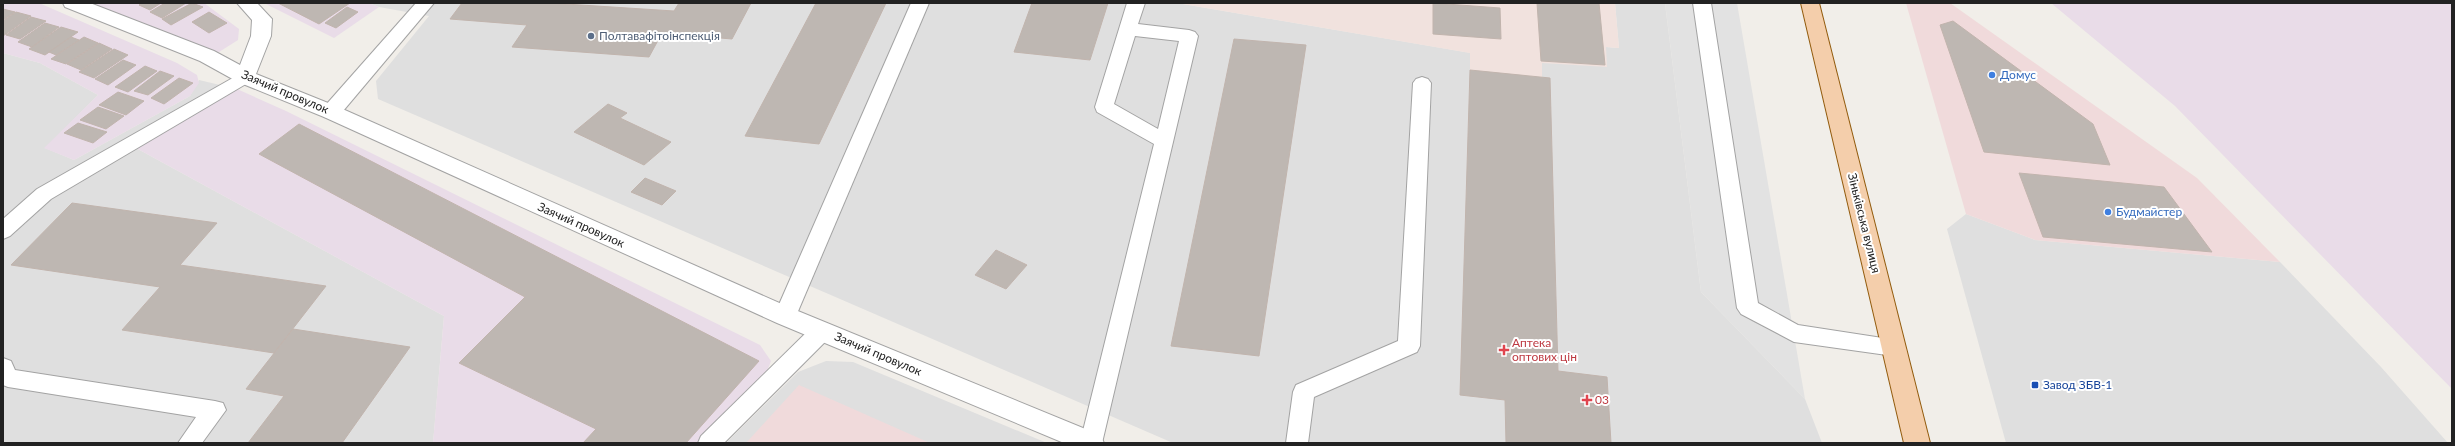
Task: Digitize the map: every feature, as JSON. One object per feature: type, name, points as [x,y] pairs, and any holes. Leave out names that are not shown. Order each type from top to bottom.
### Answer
[{"type":"main road","name":"Зіньківська вулиця","points":[[1810,3],[1917,443]]},
{"type":"street","name":"Заячий провулок","points":[[72,3],[207,56],[245,77],[331,112],[785,316],[1091,443]]},
{"type":"street","points":[[245,77],[261,36],[262,19],[246,3]]},
{"type":"lane","points":[[331,112],[425,3]]},
{"type":"lane","points":[[785,316],[920,3]]},
{"type":"lane","points":[[1136,3],[1104,108],[1164,141]]},
{"type":"lane","points":[[1702,3],[1748,308],[1794,332],[1894,347]]},
{"type":"lane","points":[[1091,443],[1189,36],[1128,29]]},
{"type":"lane","points":[[3,231],[44,194],[245,77]]},
{"type":"lane","points":[[1297,443],[1304,392],[1410,346],[1422,83]]},
{"type":"lane","points":[[709,443],[822,331]]},
{"type":"lane","points":[[3,367],[8,378],[215,410],[189,443]]},
{"type":"shaded area","points":[[3,3],[39,3],[177,63],[197,75],[199,83],[190,96],[74,160],[44,148],[98,95],[40,63],[3,53]]},
{"type":"shaded area","points":[[92,3],[204,3],[239,29],[238,40],[219,52],[210,51]]},
{"type":"shaded area","points":[[264,3],[369,3],[379,7],[334,38]]},
{"type":"shaded area","points":[[369,3],[1177,3],[1471,53],[1470,70],[1542,77],[1542,63],[1606,47],[1619,48],[1615,3],[1665,3],[1701,292],[1805,399],[1822,443],[1173,443],[378,99],[376,81],[429,16],[379,7]]},
{"type":"shaded area","points":[[1177,3],[1615,3],[1619,48],[1606,47],[1607,67],[1542,63],[1542,77],[1470,70],[1470,53]]},
{"type":"shaded area","points":[[1665,3],[1737,3],[1805,399],[1701,292]]},
{"type":"shaded area","points":[[1906,3],[1950,3],[2197,178],[2280,262],[2035,240],[1966,214]]},
{"type":"shaded area","points":[[2051,3],[2452,3],[2452,389],[2175,106]]},
{"type":"shaded area","points":[[3,53],[40,63],[98,95],[45,148],[74,160],[190,96],[199,80],[237,89],[136,148],[444,316],[433,443],[3,443]]},
{"type":"shaded area","points":[[237,89],[286,111],[760,345],[771,361],[766,374],[697,443],[433,443],[444,316],[136,148]]},
{"type":"shaded area","points":[[1966,214],[2035,240],[2280,262],[2381,367],[2448,443],[2006,443],[1947,229]]},
{"type":"shaded area","points":[[826,361],[853,362],[1047,443],[726,443],[798,372]]},
{"type":"shaded area","points":[[799,385],[930,443],[746,443]]},
{"type":"building","points":[[142,3],[161,3],[150,10],[139,5]]},
{"type":"building","points":[[165,3],[186,3],[162,18],[150,12]]},
{"type":"building","points":[[192,3],[203,7],[171,25],[162,19]]},
{"type":"building","points":[[278,3],[350,3],[319,24]]},
{"type":"building","points":[[462,3],[550,3],[674,11],[679,3],[751,3],[732,39],[662,33],[649,57],[512,47],[527,25],[450,19]]},
{"type":"building","points":[[816,3],[886,3],[819,144],[745,136]]},
{"type":"building","points":[[1032,3],[1108,3],[1090,60],[1014,52]]},
{"type":"building","points":[[1433,3],[1500,8],[1501,39],[1433,34]]},
{"type":"building","points":[[1537,3],[1599,3],[1605,65],[1541,61]]},
{"type":"building","points":[[347,7],[358,12],[336,28],[325,23]]},
{"type":"building","points":[[3,9],[15,12],[3,20]]},
{"type":"building","points":[[16,12],[31,16],[3,36],[3,21]]},
{"type":"building","points":[[209,12],[227,23],[209,33],[192,22]]},
{"type":"building","points":[[31,17],[46,21],[20,39],[6,35]]},
{"type":"building","name":"Домус","points":[[1953,21],[2093,124],[2110,165],[1984,152],[1940,25]]},
{"type":"building","points":[[45,23],[59,27],[32,47],[18,42]]},
{"type":"building","points":[[61,27],[78,32],[45,55],[29,49]]},
{"type":"building","points":[[71,37],[79,40],[56,55],[49,52]]},
{"type":"building","points":[[84,37],[98,43],[66,64],[51,59]]},
{"type":"building","points":[[1234,39],[1306,45],[1259,356],[1171,346]]},
{"type":"building","points":[[99,43],[112,49],[81,70],[67,64]]},
{"type":"building","points":[[114,49],[128,55],[94,78],[79,72]]},
{"type":"building","points":[[123,60],[136,65],[108,85],[95,79]]},
{"type":"building","points":[[145,66],[157,71],[128,92],[115,87]]},
{"type":"building","points":[[1470,70],[1550,78],[1558,371],[1607,377],[1611,443],[1506,443],[1505,400],[1460,395]]},
{"type":"building","points":[[160,71],[174,76],[148,95],[134,91]]},
{"type":"building","points":[[179,78],[193,83],[164,104],[151,98]]},
{"type":"building","points":[[118,92],[144,101],[126,115],[99,105]]},
{"type":"building","points":[[608,104],[627,113],[620,118],[671,142],[644,165],[574,132]]},
{"type":"building","points":[[98,107],[124,116],[106,129],[80,120]]},
{"type":"building","points":[[78,123],[107,132],[93,143],[64,133]]},
{"type":"building","points":[[299,124],[759,361],[686,443],[583,443],[596,429],[459,363],[525,297],[259,154]]},
{"type":"building","name":"Будмайстер","points":[[2019,173],[2164,187],[2212,252],[2043,237]]},
{"type":"building","points":[[645,178],[676,191],[662,205],[631,192]]},
{"type":"building","points":[[72,203],[217,223],[180,265],[326,286],[274,353],[122,330],[160,287],[11,265]]},
{"type":"building","points":[[996,250],[1027,265],[1006,289],[975,275]]},
{"type":"building","points":[[293,329],[410,347],[342,443],[248,443],[284,396],[246,389]]},
{"type":"place","name":"Полтавафітоінспекція","points":[[591,36]]},
{"type":"place","name":"Домус","points":[[1992,75]]},
{"type":"place","name":"Будмайстер","points":[[2108,212]]},
{"type":"place","name":"Аптека оптових цін","points":[[1504,350]]},
{"type":"place","name":"Завод ЗБВ-1","points":[[2035,385]]},
{"type":"place","name":"03","points":[[1587,400]]}]
